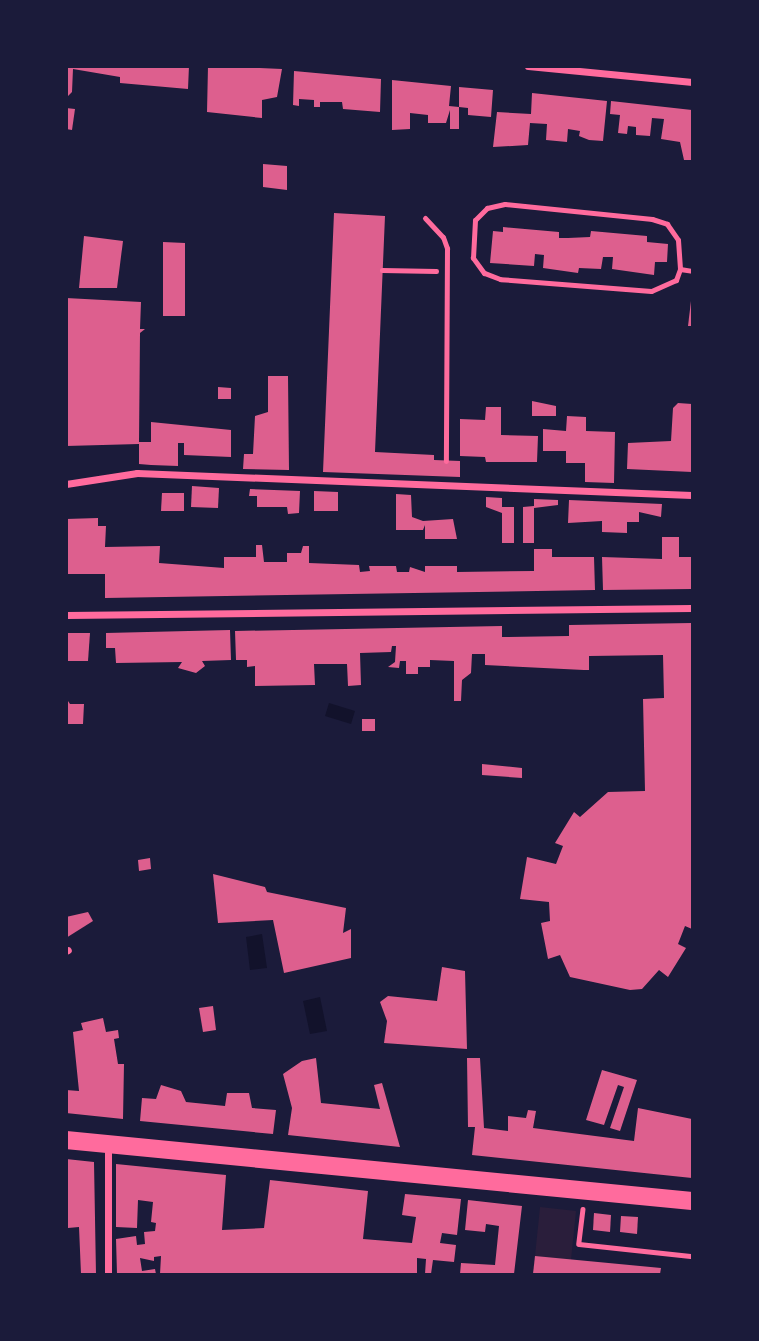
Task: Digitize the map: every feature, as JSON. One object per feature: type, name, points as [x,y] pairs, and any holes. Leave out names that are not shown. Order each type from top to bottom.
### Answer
[{"type":"main road","points":[[66,1140],[692,1200]]},
{"type":"street","points":[[528,66],[692,82]]},
{"type":"street","points":[[66,484],[137,473],[692,495]]},
{"type":"street","points":[[66,615],[692,608]]},
{"type":"street","points":[[108,1144],[108,1275]]},
{"type":"lane","points":[[505,204],[652,219],[667,224],[678,240],[680,270],[676,280],[651,291],[500,279],[479,265],[471,239],[475,220],[487,208],[505,204]]},
{"type":"lane","points":[[425,218],[443,237],[447,271],[446,461]]},
{"type":"lane","points":[[680,270],[692,271]]},
{"type":"lane","points":[[446,476],[446,485]]},
{"type":"path","points":[[382,270],[447,271]]},
{"type":"path","points":[[585,1189],[579,1244],[692,1256]]},
{"type":"shaded area","points":[[329,703],[355,711],[351,724],[325,716]]},
{"type":"shaded area","points":[[262,934],[267,968],[250,970],[246,937]]},
{"type":"shaded area","points":[[320,997],[327,1031],[310,1034],[303,1001]]},
{"type":"shaded area","points":[[540,1207],[576,1211],[571,1260],[535,1256]]},
{"type":"building","points":[[66,66],[189,66],[188,89],[120,83],[120,77],[73,69],[72,92],[66,98]]},
{"type":"building","points":[[208,66],[282,69],[277,97],[262,100],[262,118],[207,112]]},
{"type":"building","points":[[294,71],[381,79],[380,112],[343,109],[342,102],[320,102],[320,107],[314,107],[314,100],[299,99],[299,106],[293,105]]},
{"type":"building","points":[[392,80],[451,86],[449,106],[459,107],[459,129],[450,129],[450,110],[446,123],[428,123],[428,115],[410,113],[410,129],[392,130]]},
{"type":"building","points":[[459,87],[493,90],[491,117],[468,115],[468,108],[459,107]]},
{"type":"building","points":[[532,93],[607,101],[603,141],[589,140],[579,136],[580,131],[568,129],[567,142],[546,140],[547,124],[530,123],[528,145],[493,147],[497,112],[531,114]]},
{"type":"building","points":[[611,101],[692,110],[692,160],[684,160],[680,142],[661,139],[664,119],[652,118],[650,136],[636,135],[636,127],[628,126],[627,134],[618,133],[620,115],[610,114]]},
{"type":"building","points":[[66,108],[75,109],[72,130],[66,129]]},
{"type":"building","points":[[263,164],[287,166],[287,190],[263,187]]},
{"type":"building","points":[[334,213],[385,216],[375,452],[434,455],[434,460],[460,461],[460,477],[323,472]]},
{"type":"building","points":[[503,227],[559,232],[559,238],[590,237],[591,231],[647,236],[647,242],[668,244],[667,262],[655,262],[654,275],[612,269],[613,257],[603,257],[601,269],[579,268],[578,273],[543,268],[544,255],[535,254],[534,266],[490,263],[493,231],[503,232]]},
{"type":"building","points":[[84,236],[123,241],[117,288],[79,288]]},
{"type":"building","points":[[163,242],[185,243],[185,316],[163,316]]},
{"type":"building","points":[[66,298],[141,302],[140,329],[145,329],[140,333],[139,442],[151,442],[151,422],[231,430],[231,457],[184,455],[184,443],[178,443],[178,466],[151,465],[139,464],[139,444],[66,446]]},
{"type":"building","points":[[691,301],[692,326],[688,326]]},
{"type":"building","points":[[268,376],[288,376],[289,470],[243,469],[244,454],[253,454],[255,416],[268,412]]},
{"type":"building","points":[[218,387],[231,388],[231,399],[218,399]]},
{"type":"building","points":[[532,401],[556,406],[556,416],[532,416]]},
{"type":"building","points":[[678,403],[692,404],[692,472],[627,469],[628,443],[671,441],[673,408]]},
{"type":"building","points":[[486,407],[501,407],[501,435],[538,436],[537,462],[486,462],[485,457],[460,456],[460,419],[485,420]]},
{"type":"building","points":[[567,416],[586,417],[586,431],[615,432],[614,483],[585,482],[585,463],[566,463],[566,451],[543,451],[543,429],[566,431]]},
{"type":"building","points":[[192,486],[219,488],[218,508],[191,507]]},
{"type":"building","points":[[250,489],[300,491],[299,513],[288,514],[287,507],[257,507],[257,496],[249,496]]},
{"type":"building","points":[[314,491],[338,492],[338,511],[314,511]]},
{"type":"building","points":[[162,493],[184,493],[184,511],[161,511]]},
{"type":"building","points":[[396,494],[411,495],[412,517],[423,521],[453,519],[457,539],[425,539],[425,525],[423,530],[396,530]]},
{"type":"building","points":[[486,497],[502,498],[502,507],[514,507],[514,543],[502,543],[502,513],[486,507]]},
{"type":"building","points":[[534,499],[558,500],[558,505],[534,508]]},
{"type":"building","points":[[569,500],[662,504],[661,517],[639,512],[639,522],[627,522],[627,533],[602,532],[602,521],[568,523]]},
{"type":"building","points":[[534,506],[534,543],[523,543],[523,507]]},
{"type":"building","points":[[98,518],[98,526],[106,526],[105,547],[160,546],[159,563],[224,568],[224,557],[256,557],[256,545],[262,545],[264,562],[287,562],[287,553],[301,553],[303,546],[309,546],[309,563],[359,565],[360,572],[370,571],[369,566],[396,566],[397,572],[409,572],[410,567],[425,572],[425,566],[457,566],[457,572],[534,571],[534,549],[552,549],[552,557],[594,557],[595,590],[105,598],[105,574],[66,574],[66,519]]},
{"type":"building","points":[[662,537],[679,537],[679,557],[692,557],[692,589],[603,590],[602,557],[662,559]]},
{"type":"building","points":[[692,623],[692,929],[685,926],[678,944],[686,948],[668,977],[659,970],[642,989],[630,990],[570,977],[560,955],[548,959],[541,923],[550,921],[549,902],[520,899],[527,857],[556,864],[563,846],[555,843],[574,812],[580,817],[608,792],[645,791],[643,699],[664,698],[663,655],[589,656],[589,670],[584,670],[485,665],[485,654],[472,654],[471,673],[462,680],[461,701],[454,701],[454,661],[430,660],[430,667],[418,667],[418,674],[406,674],[406,661],[400,661],[399,668],[388,667],[395,662],[396,646],[392,646],[391,652],[360,653],[361,685],[348,686],[347,664],[314,664],[315,685],[255,686],[255,666],[247,667],[247,660],[236,660],[235,631],[502,626],[502,637],[569,636],[569,625]]},
{"type":"building","points":[[230,630],[231,660],[202,661],[205,666],[196,673],[178,668],[182,662],[116,663],[115,648],[106,648],[106,633]]},
{"type":"building","points":[[66,633],[90,633],[88,661],[66,661]]},
{"type":"building","points":[[66,698],[70,704],[84,704],[83,724],[66,724]]},
{"type":"building","points":[[362,719],[375,719],[375,731],[362,731]]},
{"type":"building","points":[[482,764],[522,768],[522,778],[482,775]]},
{"type":"building","points":[[150,858],[151,869],[139,871],[138,860]]},
{"type":"building","points":[[213,874],[265,887],[267,892],[346,908],[343,933],[351,929],[351,958],[284,973],[273,920],[218,923]]},
{"type":"building","points":[[88,912],[93,921],[66,938],[66,917]]},
{"type":"building","points":[[442,967],[465,971],[467,1049],[384,1043],[387,1021],[380,1002],[388,996],[437,1001]]},
{"type":"building","points":[[213,1006],[216,1030],[203,1032],[199,1008]]},
{"type":"building","points":[[103,1018],[106,1032],[118,1030],[119,1038],[114,1039],[118,1064],[124,1064],[123,1119],[66,1113],[66,1090],[79,1091],[73,1032],[83,1030],[81,1023]]},
{"type":"building","points":[[316,1058],[321,1103],[380,1109],[374,1085],[382,1083],[400,1147],[288,1135],[292,1108],[283,1074],[302,1061]]},
{"type":"building","points":[[467,1058],[480,1058],[484,1128],[508,1131],[508,1116],[526,1118],[528,1110],[536,1111],[533,1128],[634,1141],[638,1108],[692,1119],[692,1178],[472,1155],[475,1127],[468,1127]]},
{"type":"building","points":[[602,1070],[637,1080],[620,1131],[610,1128],[624,1087],[618,1085],[604,1125],[586,1120]]},
{"type":"building","points":[[161,1085],[181,1091],[186,1102],[225,1106],[227,1093],[249,1093],[252,1108],[276,1110],[273,1134],[140,1121],[142,1098],[156,1099]]},
{"type":"building","points":[[66,1159],[94,1162],[96,1274],[81,1274],[79,1227],[68,1228]]},
{"type":"building","points":[[116,1164],[226,1175],[222,1230],[264,1228],[270,1180],[368,1191],[363,1239],[412,1243],[416,1217],[402,1215],[405,1194],[461,1199],[457,1235],[442,1233],[440,1243],[456,1245],[454,1262],[433,1260],[431,1274],[425,1274],[426,1259],[417,1258],[417,1274],[160,1274],[161,1256],[154,1257],[154,1261],[140,1258],[142,1271],[155,1269],[156,1274],[117,1274],[116,1239],[136,1236],[137,1245],[145,1244],[144,1232],[155,1231],[156,1223],[151,1222],[153,1202],[138,1200],[137,1228],[116,1227]]},
{"type":"building","points":[[468,1200],[522,1206],[514,1274],[460,1274],[461,1263],[495,1265],[499,1226],[486,1224],[485,1232],[465,1230]]},
{"type":"building","points":[[594,1213],[611,1215],[610,1232],[593,1230]]},
{"type":"building","points":[[621,1216],[638,1217],[637,1234],[620,1232]]},
{"type":"building","points":[[535,1256],[661,1268],[660,1274],[533,1274]]}]
